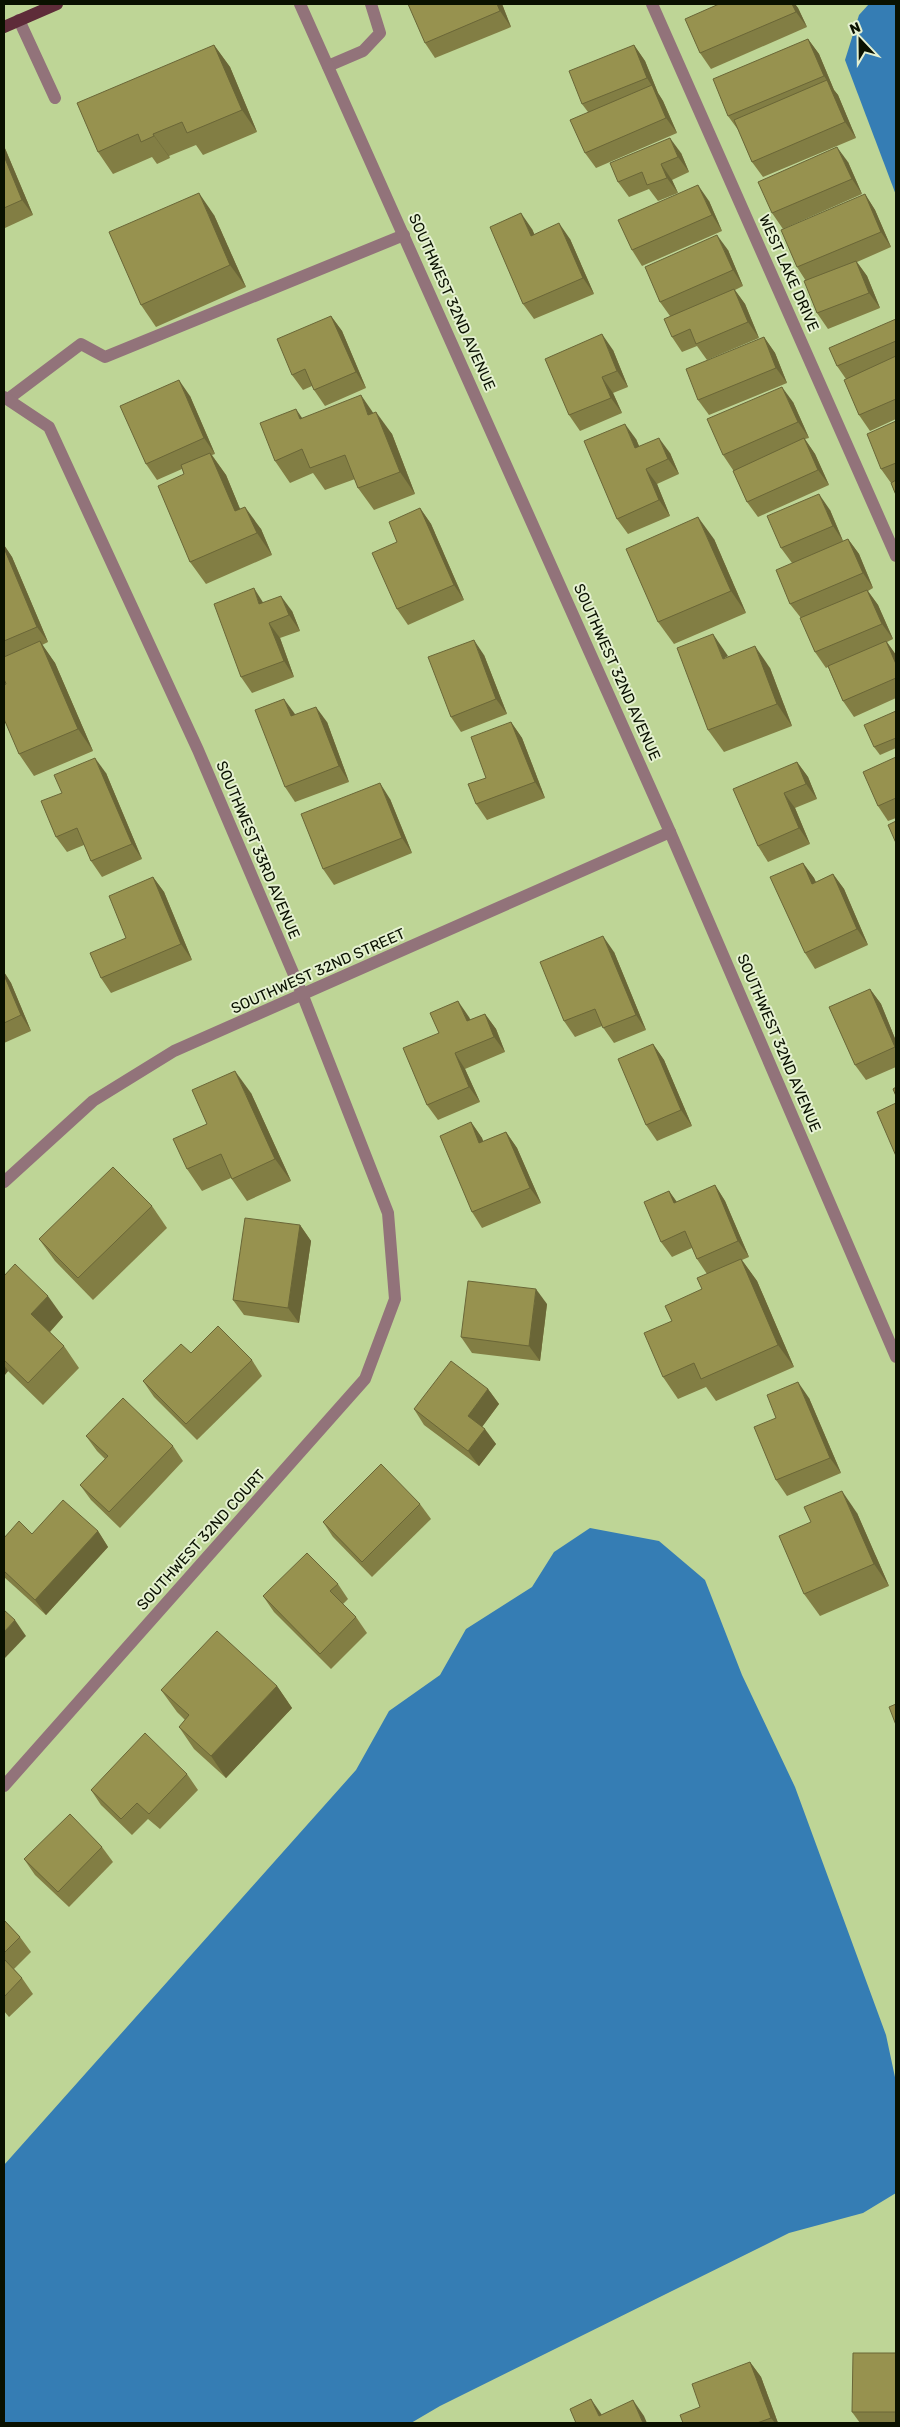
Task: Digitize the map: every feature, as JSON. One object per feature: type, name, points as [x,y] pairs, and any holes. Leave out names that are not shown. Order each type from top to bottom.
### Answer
[{"type":"main road","points":[[4,27],[56,4]]},
{"type":"street","name":"SOUTHWEST 32ND AVENUE","points":[[300,4],[670,832],[896,1357]]},
{"type":"street","points":[[328,66],[363,51],[380,33],[371,4]]},
{"type":"street","name":"WEST LAKE DRIVE","points":[[652,4],[896,556]]},
{"type":"street","points":[[19,20],[55,98]]},
{"type":"street","points":[[6,398],[82,344],[104,357],[404,235]]},
{"type":"street","name":"SOUTHWEST 33RD AVENUE","points":[[6,398],[49,427],[198,750],[303,996],[388,1213],[395,1299]]},
{"type":"street","name":"SOUTHWEST 32ND STREET","points":[[4,1182],[94,1101],[174,1051],[303,996],[670,832]]},
{"type":"street","name":"SOUTHWEST 32ND COURT","points":[[4,1786],[365,1379],[395,1299]]},
{"type":"water","points":[[869,4],[896,4],[896,195],[845,60],[859,15]]},
{"type":"water","points":[[590,1528],[659,1541],[705,1580],[742,1675],[795,1787],[886,2035],[896,2082],[896,2193],[863,2213],[789,2233],[440,2406],[411,2423],[4,2423],[4,2165],[356,1770],[389,1711],[440,1675],[466,1629],[532,1587],[554,1552]]},
{"type":"building","points":[[408,4],[497,4],[500,11],[425,43]]},
{"type":"building","points":[[719,4],[792,4],[796,12],[700,53],[685,19]]},
{"type":"building","points":[[808,39],[824,76],[728,116],[713,79]]},
{"type":"building","points":[[214,45],[242,110],[187,133],[182,122],[153,134],[154,136],[141,142],[138,134],[98,152],[77,103]]},
{"type":"building","points":[[634,45],[647,78],[582,104],[569,71]]},
{"type":"building","points":[[827,80],[845,122],[752,162],[734,120]]},
{"type":"building","points":[[652,85],[666,118],[585,153],[570,120]]},
{"type":"building","points":[[670,138],[678,157],[661,164],[667,178],[647,185],[642,172],[618,182],[610,163]]},
{"type":"building","points":[[837,147],[852,179],[772,213],[758,182]]},
{"type":"building","points":[[4,156],[22,200],[4,208]]},
{"type":"building","points":[[698,185],[712,215],[632,250],[618,220]]},
{"type":"building","points":[[199,193],[230,265],[141,305],[109,232]]},
{"type":"building","points":[[865,194],[881,232],[797,267],[781,230]]},
{"type":"building","points":[[521,213],[531,236],[559,223],[583,278],[523,304],[490,227]]},
{"type":"building","points":[[717,235],[733,270],[660,302],[645,267]]},
{"type":"building","points":[[856,261],[869,293],[817,313],[804,281]]},
{"type":"building","points":[[734,289],[748,322],[696,344],[690,329],[672,337],[664,319]]},
{"type":"building","points":[[331,316],[356,372],[314,390],[305,369],[292,375],[277,339]]},
{"type":"building","points":[[896,319],[896,341],[837,366],[829,348]]},
{"type":"building","points":[[602,334],[617,371],[602,377],[611,398],[569,415],[545,359]]},
{"type":"building","points":[[764,337],[776,368],[698,400],[686,369]]},
{"type":"building","points":[[896,356],[896,399],[859,415],[844,380]]},
{"type":"building","points":[[179,380],[204,438],[146,464],[120,406]]},
{"type":"building","points":[[782,387],[798,422],[723,455],[707,419]]},
{"type":"building","points":[[361,395],[368,415],[376,412],[400,472],[358,488],[345,455],[310,468],[302,449],[275,461],[260,423],[296,409],[300,419]]},
{"type":"building","points":[[896,421],[896,463],[881,469],[867,434]]},
{"type":"building","points":[[625,424],[635,448],[659,438],[668,459],[646,469],[659,500],[617,519],[584,441]]},
{"type":"building","points":[[804,438],[818,470],[747,502],[733,471]]},
{"type":"building","points":[[210,453],[235,511],[245,507],[257,533],[190,562],[158,486],[184,474],[181,465]]},
{"type":"building","points":[[896,480],[896,495],[891,483]]},
{"type":"building","points":[[819,494],[833,526],[781,548],[767,516]]},
{"type":"building","points":[[420,508],[454,585],[397,609],[372,553],[397,542],[389,522]]},
{"type":"building","points":[[698,517],[731,591],[658,622],[626,549]]},
{"type":"building","points":[[848,539],[863,573],[790,604],[776,570]]},
{"type":"building","points":[[4,548],[37,627],[4,641]]},
{"type":"building","points":[[254,588],[259,604],[281,596],[289,615],[269,623],[284,661],[241,677],[214,604]]},
{"type":"building","points":[[867,590],[882,624],[815,652],[800,618]]},
{"type":"building","points":[[713,634],[723,659],[755,646],[777,704],[708,730],[677,648]]},
{"type":"building","points":[[474,640],[496,699],[451,717],[428,657]]},
{"type":"building","points":[[40,641],[78,729],[19,754],[4,719],[4,685],[6,684],[4,679],[4,657]]},
{"type":"building","points":[[886,641],[896,664],[896,678],[843,701],[828,666]]},
{"type":"building","points":[[284,699],[291,716],[316,707],[339,766],[285,787],[255,710]]},
{"type":"building","points":[[896,711],[896,738],[874,747],[864,725]]},
{"type":"building","points":[[511,722],[535,782],[476,804],[468,784],[486,778],[471,737]]},
{"type":"building","points":[[896,757],[896,798],[878,806],[863,772]]},
{"type":"building","points":[[95,758],[132,844],[91,861],[77,828],[56,837],[41,801],[62,793],[54,775]]},
{"type":"building","points":[[797,762],[806,784],[784,793],[799,828],[758,846],[733,789]]},
{"type":"building","points":[[380,783],[402,838],[323,869],[301,814]]},
{"type":"building","points":[[896,821],[896,843],[888,825]]},
{"type":"building","points":[[803,863],[812,884],[833,874],[857,929],[805,953],[770,877]]},
{"type":"building","points":[[153,877],[181,944],[101,978],[90,953],[126,938],[109,896]]},
{"type":"building","points":[[603,936],[636,1015],[603,1028],[595,1009],[564,1021],[540,962]]},
{"type":"building","points":[[4,975],[21,1015],[4,1023]]},
{"type":"building","points":[[870,989],[895,1047],[855,1065],[829,1007]]},
{"type":"building","points":[[458,1001],[467,1021],[485,1014],[494,1037],[455,1053],[469,1087],[427,1105],[403,1048],[439,1033],[430,1013]]},
{"type":"building","points":[[653,1044],[681,1110],[646,1125],[618,1059]]},
{"type":"building","points":[[235,1071],[275,1159],[232,1179],[221,1154],[187,1169],[173,1139],[207,1124],[192,1090]]},
{"type":"building","points":[[896,1103],[896,1156],[877,1112]]},
{"type":"building","points":[[471,1122],[479,1143],[506,1132],[530,1188],[472,1212],[440,1136]]},
{"type":"building","points":[[113,1167],[152,1206],[78,1278],[39,1239]]},
{"type":"building","points":[[715,1185],[738,1241],[697,1259],[685,1231],[661,1242],[644,1202],[669,1191],[674,1203]]},
{"type":"building","points":[[245,1218],[300,1225],[288,1308],[233,1300]]},
{"type":"building","points":[[741,1259],[778,1345],[701,1379],[694,1363],[663,1377],[644,1333],[672,1321],[665,1306],[702,1289],[697,1278]]},
{"type":"building","points":[[15,1264],[48,1296],[31,1314],[64,1346],[28,1383],[4,1360],[4,1276]]},
{"type":"building","points":[[468,1281],[536,1289],[529,1346],[461,1337]]},
{"type":"building","points":[[218,1326],[252,1360],[186,1424],[143,1381],[181,1344],[191,1353]]},
{"type":"building","points":[[451,1361],[488,1389],[468,1416],[485,1429],[468,1451],[414,1409]]},
{"type":"building","points":[[798,1382],[830,1458],[776,1480],[754,1427],[776,1418],[767,1395]]},
{"type":"building","points":[[123,1398],[173,1446],[109,1512],[80,1485],[108,1456],[86,1436]]},
{"type":"building","points":[[381,1464],[420,1504],[362,1562],[323,1522]]},
{"type":"building","points":[[842,1491],[874,1564],[804,1594],[779,1536],[811,1522],[804,1507]]},
{"type":"building","points":[[63,1500],[98,1531],[35,1600],[4,1571],[4,1538],[19,1521],[32,1534]]},
{"type":"building","points":[[307,1553],[338,1584],[330,1591],[356,1617],[320,1654],[263,1596]]},
{"type":"building","points":[[4,1610],[15,1620],[4,1632]]},
{"type":"building","points":[[217,1631],[277,1686],[211,1756],[179,1727],[189,1715],[161,1690]]},
{"type":"building","points":[[896,1704],[896,1725],[889,1707]]},
{"type":"building","points":[[145,1733],[187,1774],[149,1814],[137,1803],[121,1819],[91,1790]]},
{"type":"building","points":[[70,1814],[102,1847],[58,1892],[24,1859]]},
{"type":"building","points":[[4,1920],[20,1937],[4,1953]]},
{"type":"building","points":[[4,1959],[22,1978],[4,1997]]},
{"type":"building","points":[[853,2353],[896,2353],[896,2412],[852,2412]]},
{"type":"building","points":[[750,2362],[771,2418],[757,2423],[683,2423],[680,2415],[700,2407],[692,2384]]},
{"type":"building","points":[[591,2399],[599,2416],[633,2400],[643,2423],[576,2423],[570,2409]]}]
